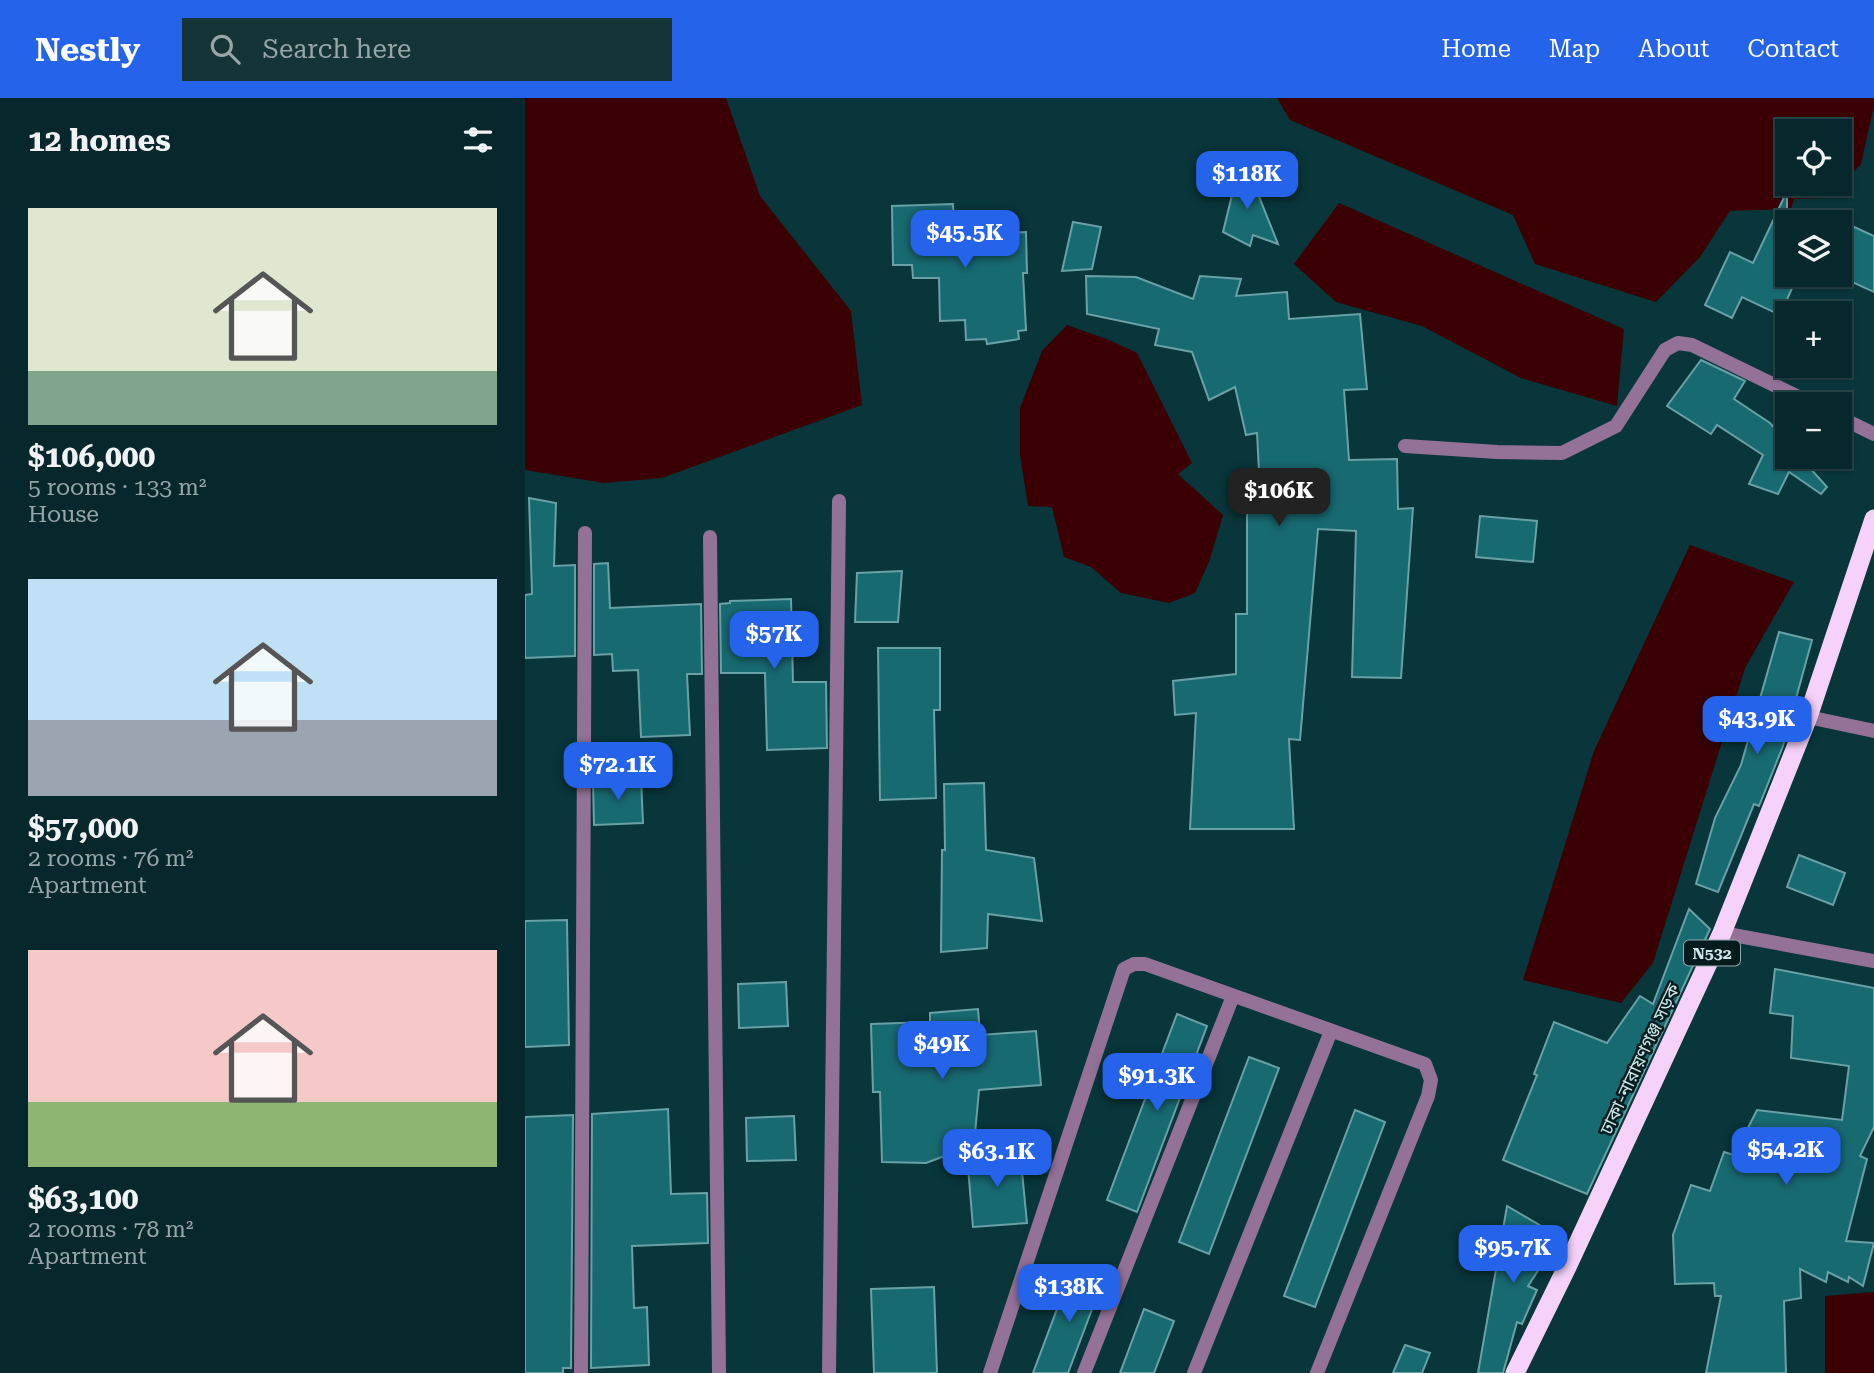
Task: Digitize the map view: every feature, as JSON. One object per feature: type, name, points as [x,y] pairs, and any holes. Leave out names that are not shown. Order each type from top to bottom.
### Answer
[{"type":"highway","name":"ঢাকা-নারায়ণগঞ্জ সড়ক","points":[[1515,1373],[1567,1267],[1721,933],[1808,718],[1874,519]]},
{"type":"street","points":[[1405,446],[1562,453],[1616,426],[1665,350],[1678,343],[1692,345],[1788,392]]},
{"type":"street","points":[[1852,423],[1874,434]]},
{"type":"street","points":[[829,1373],[839,501]]},
{"type":"street","points":[[581,1373],[585,533]]},
{"type":"street","points":[[711,537],[719,1373]]},
{"type":"street","points":[[1808,718],[1874,731]]},
{"type":"street","points":[[1721,933],[1874,961]]},
{"type":"street","points":[[990,1373],[1124,969],[1134,964],[1145,964],[1425,1064],[1431,1080],[1428,1096],[1317,1373]]},
{"type":"street","points":[[1084,1373],[1233,996]]},
{"type":"street","points":[[1194,1373],[1331,1031]]},
{"type":"shaded area","points":[[525,98],[726,98],[760,196],[851,311],[862,405],[662,478],[604,483],[525,470]]},
{"type":"shaded area","points":[[1277,98],[1874,98],[1861,164],[1852,173],[1852,119],[1775,119],[1775,196],[1830,196],[1794,199],[1791,209],[1730,211],[1700,257],[1656,302],[1535,264],[1513,215],[1290,120]]},
{"type":"shaded area","points":[[1339,203],[1624,329],[1617,406],[1521,378],[1422,326],[1336,302],[1294,264]]},
{"type":"shaded area","points":[[1067,325],[1137,353],[1192,463],[1178,474],[1223,515],[1209,562],[1195,593],[1169,603],[1121,593],[1091,567],[1064,557],[1052,507],[1028,506],[1020,455],[1020,408],[1042,351]]},
{"type":"shaded area","points":[[1690,545],[1794,582],[1745,668],[1653,963],[1621,1003],[1523,980],[1594,751]]},
{"type":"shaded area","points":[[1874,1292],[1874,1373],[1825,1373],[1825,1296]]},
{"type":"building","points":[[1242,154],[1278,244],[1253,235],[1250,246],[1223,232]]},
{"type":"building","points":[[1785,196],[1787,196],[1787,210],[1778,210]]},
{"type":"building","points":[[953,204],[954,236],[1026,232],[1027,273],[1023,273],[1026,330],[1018,331],[1019,339],[987,344],[986,339],[966,340],[965,320],[940,321],[939,278],[913,278],[912,265],[893,265],[892,206]]},
{"type":"building","points":[[1775,216],[1775,287],[1793,287],[1786,301],[1775,301],[1775,313],[1742,297],[1732,318],[1705,305],[1730,252],[1753,263]]},
{"type":"building","points":[[1073,222],[1101,227],[1092,269],[1062,271]]},
{"type":"building","points":[[1852,226],[1874,236],[1874,292],[1852,282]]},
{"type":"building","points":[[1086,276],[1136,277],[1193,299],[1200,276],[1241,279],[1236,296],[1287,292],[1289,319],[1360,314],[1367,389],[1344,390],[1349,460],[1397,459],[1398,509],[1413,508],[1401,678],[1352,677],[1356,531],[1318,529],[1300,740],[1289,739],[1294,829],[1190,829],[1196,713],[1175,715],[1173,681],[1236,674],[1236,614],[1247,614],[1247,489],[1260,492],[1257,433],[1246,435],[1235,387],[1209,400],[1192,352],[1155,345],[1159,329],[1087,314]]},
{"type":"building","points":[[1701,360],[1745,381],[1734,399],[1775,429],[1775,469],[1811,469],[1827,487],[1821,494],[1789,472],[1778,494],[1749,484],[1763,455],[1717,425],[1711,434],[1667,406]]},
{"type":"building","points":[[529,498],[556,503],[554,566],[575,565],[575,656],[525,658],[525,595],[532,594]]},
{"type":"building","points":[[1480,516],[1537,521],[1533,562],[1476,557]]},
{"type":"building","points":[[608,563],[610,608],[701,604],[702,674],[687,674],[690,735],[641,737],[638,670],[613,671],[612,654],[594,655],[594,564]]},
{"type":"building","points":[[902,571],[898,622],[855,622],[857,573]]},
{"type":"building","points":[[791,599],[793,682],[826,682],[827,748],[767,750],[765,673],[721,673],[720,604],[730,601]]},
{"type":"building","points":[[1779,632],[1812,640],[1783,746],[1759,806],[1754,804],[1718,892],[1696,884],[1715,818],[1741,765]]},
{"type":"building","points":[[878,648],[940,648],[940,710],[934,710],[936,798],[880,800]]},
{"type":"building","points":[[641,779],[643,823],[594,825],[593,781]]},
{"type":"building","points":[[984,783],[986,850],[1034,858],[1042,921],[988,914],[987,948],[941,952],[942,850],[945,850],[944,784]]},
{"type":"building","points":[[1799,855],[1845,873],[1833,905],[1787,887]]},
{"type":"building","points":[[1689,909],[1710,929],[1587,1194],[1503,1160],[1537,1075],[1534,1074],[1554,1022],[1607,1043],[1640,996],[1653,1004]]},
{"type":"building","points":[[567,920],[569,1045],[525,1047],[525,921]]},
{"type":"building","points":[[1775,969],[1874,988],[1874,1127],[1860,1156],[1867,1159],[1846,1241],[1874,1243],[1863,1286],[1849,1277],[1848,1282],[1828,1272],[1826,1282],[1800,1269],[1801,1298],[1784,1301],[1786,1373],[1706,1373],[1721,1296],[1715,1296],[1714,1283],[1675,1284],[1673,1235],[1691,1185],[1710,1191],[1724,1152],[1734,1155],[1757,1110],[1842,1120],[1849,1066],[1791,1058],[1793,1016],[1770,1013]]},
{"type":"building","points":[[786,982],[788,1026],[739,1028],[738,984]]},
{"type":"building","points":[[978,1009],[980,1035],[1036,1031],[1041,1085],[979,1090],[974,1145],[926,1163],[882,1162],[880,1092],[873,1092],[871,1024],[930,1022],[930,1013]]},
{"type":"building","points":[[1177,1014],[1207,1026],[1137,1212],[1107,1200]]},
{"type":"building","points":[[1249,1057],[1279,1068],[1209,1254],[1179,1242]]},
{"type":"building","points":[[668,1109],[671,1194],[707,1193],[708,1243],[632,1246],[634,1308],[647,1307],[649,1365],[591,1368],[592,1114]]},
{"type":"building","points":[[1355,1110],[1385,1122],[1315,1307],[1284,1296]]},
{"type":"building","points":[[573,1115],[571,1368],[563,1368],[563,1373],[525,1373],[525,1117]]},
{"type":"building","points":[[794,1116],[796,1160],[747,1161],[746,1118]]},
{"type":"building","points":[[1020,1151],[1027,1223],[973,1227],[967,1155]]},
{"type":"building","points":[[1507,1206],[1560,1237],[1528,1286],[1537,1290],[1522,1324],[1517,1322],[1503,1373],[1478,1373]]},
{"type":"building","points":[[1072,1269],[1103,1280],[1068,1373],[1033,1373]]},
{"type":"building","points":[[934,1287],[937,1373],[874,1373],[871,1289]]},
{"type":"building","points":[[1144,1309],[1174,1321],[1154,1373],[1120,1373]]},
{"type":"building","points":[[1405,1345],[1430,1353],[1422,1373],[1393,1373]]}]
